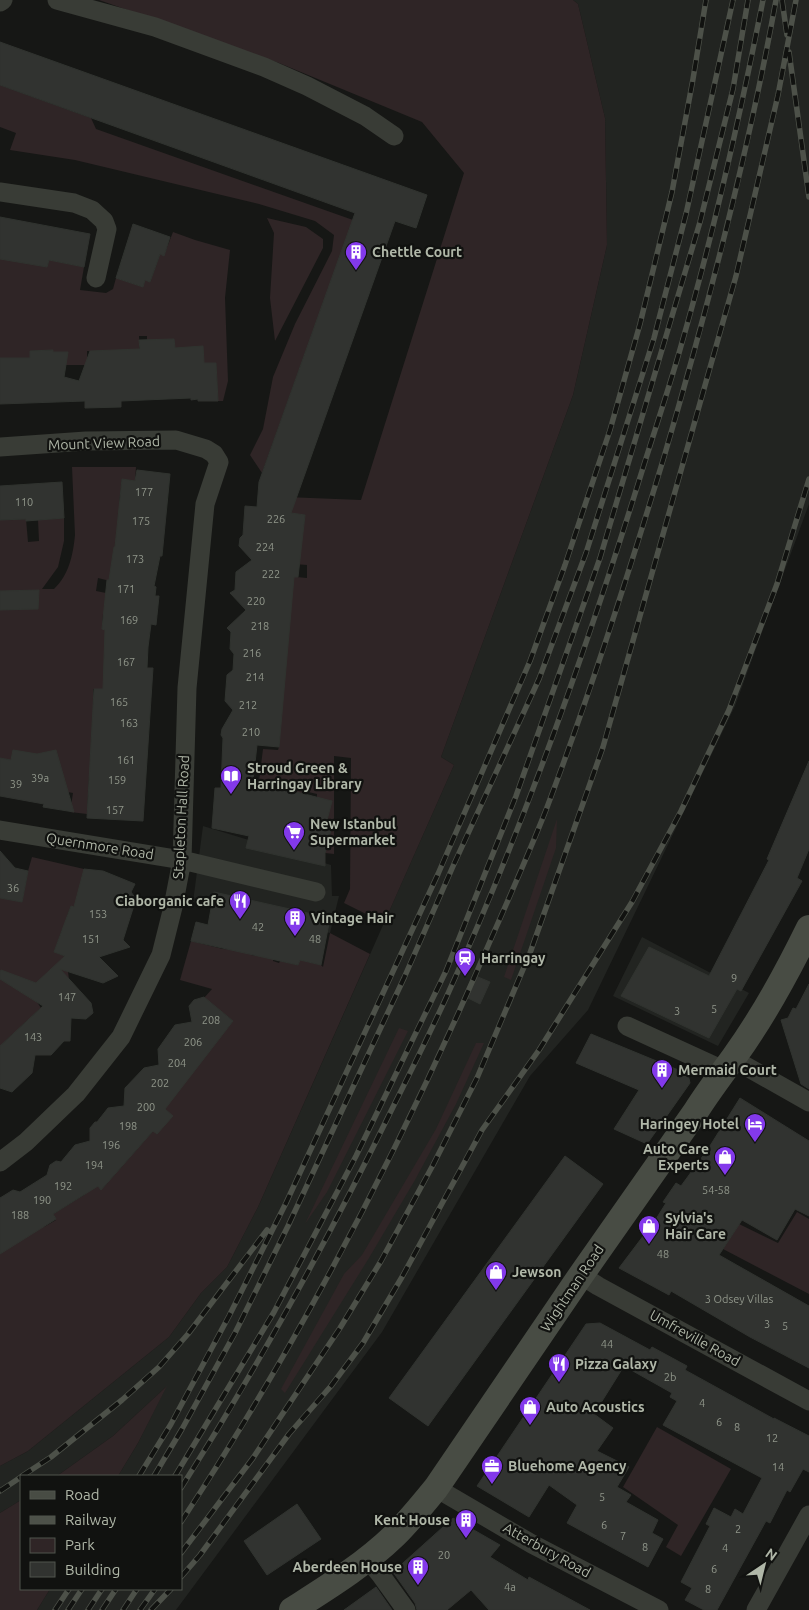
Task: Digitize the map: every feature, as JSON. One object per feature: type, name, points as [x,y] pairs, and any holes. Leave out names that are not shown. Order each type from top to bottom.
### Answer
[{"type":"main road","name":"Wightman Road","points":[[292,1610],[340,1579],[394,1536],[436,1488],[581,1275],[728,1065],[776,992],[809,928]]},
{"type":"street","points":[[57,0],[155,27],[264,67],[366,116],[394,136]]},
{"type":"street","points":[[0,192],[74,203],[92,210],[104,221],[107,229],[96,278]]},
{"type":"street","name":"Mount View Road","points":[[0,447],[86,441],[176,440],[206,449]]},
{"type":"street","name":"Stapleton Hall Road","points":[[0,1162],[26,1142],[76,1094],[121,1037],[160,954],[173,907],[182,860],[188,678],[205,504],[219,462],[214,454],[206,449]]},
{"type":"street","name":"Quernmore Road","points":[[0,830],[182,860],[316,892]]},
{"type":"street","points":[[627,1026],[728,1065],[809,1102]]},
{"type":"street","name":"Umfreville Road","points":[[581,1275],[809,1401]]},
{"type":"street","name":"Atterbury Road","points":[[436,1488],[532,1544],[659,1610]]},
{"type":"street","points":[[756,1610],[809,1516]]},
{"type":"street","points":[[367,1558],[406,1610]]},
{"type":"shaded area","points":[[573,0],[809,0],[809,504],[735,706],[588,1010],[530,1076],[382,1332],[176,1610],[37,1610],[49,1590],[182,1590],[182,1475],[119,1475],[138,1443],[166,1387],[113,1436],[58,1475],[20,1475],[20,1501],[0,1513],[0,1466],[28,1451],[169,1337],[201,1293],[227,1267],[258,1207],[454,765],[441,757],[573,395],[607,245],[605,118],[578,4]]},
{"type":"shaded area","points":[[203,826],[331,865],[332,896],[339,896],[330,933],[193,902]]},
{"type":"shaded area","points":[[642,937],[749,993],[718,1046],[613,996]]},
{"type":"green space","points":[[99,0],[573,0],[578,4],[605,118],[607,245],[573,395],[441,757],[454,765],[384,923],[344,903],[350,889],[351,758],[334,756],[334,854],[325,853],[332,826],[326,824],[331,802],[317,798],[317,794],[304,791],[298,816],[256,805],[263,749],[278,750],[279,747],[282,709],[276,575],[307,578],[307,565],[294,564],[303,531],[305,515],[285,513],[286,497],[361,500],[464,173],[422,122],[279,63]]},
{"type":"green space","points":[[0,85],[91,118],[96,129],[353,220],[262,473],[250,455],[263,429],[273,377],[295,324],[332,251],[334,235],[315,221],[259,204],[75,160],[10,150],[16,133],[0,127]]},
{"type":"green space","points":[[267,218],[306,227],[323,239],[323,248],[275,341],[270,298],[274,233]]},
{"type":"green space","points":[[173,232],[230,250],[225,298],[228,381],[223,401],[218,401],[216,363],[175,365],[174,339],[147,340],[147,336],[139,336],[140,366],[100,351],[87,351],[87,365],[54,365],[53,350],[30,351],[30,358],[0,358],[0,251],[22,262],[47,267],[49,260],[84,267],[80,290],[106,293],[113,289],[116,278],[143,287],[145,280],[150,282],[160,254],[164,255]]},
{"type":"green space","points":[[72,467],[136,467],[135,481],[122,479],[119,504],[132,505],[128,549],[114,547],[110,581],[98,578],[96,591],[121,596],[103,614],[102,629],[118,631],[104,656],[104,670],[114,671],[113,690],[93,689],[93,705],[109,706],[92,730],[91,751],[106,752],[105,778],[89,777],[87,814],[70,812],[73,793],[46,788],[11,760],[0,758],[0,520],[26,519],[28,542],[39,541],[38,520],[64,518],[64,541],[58,567],[42,589],[54,589],[67,571],[74,542]]},
{"type":"green space","points":[[557,819],[556,848],[511,980],[504,977]]},
{"type":"green space","points":[[32,857],[84,869],[87,911],[71,906],[67,916],[79,936],[62,930],[54,952],[73,959],[68,972],[69,979],[36,983],[21,978],[17,989],[37,1002],[41,1008],[0,1046],[0,898],[22,902]]},
{"type":"green space","points":[[330,933],[370,954],[258,1207],[227,1267],[201,1293],[169,1337],[28,1451],[0,1466],[0,1254],[40,1221],[44,1227],[56,1220],[53,1214],[84,1195],[95,1184],[102,1189],[153,1131],[172,1116],[164,1108],[233,1021],[204,998],[212,989],[180,980],[191,941],[223,949],[251,950],[251,955],[258,956],[260,948],[274,955],[273,961],[279,963],[280,961],[298,965],[300,960],[323,967]]},
{"type":"green space","points":[[399,1028],[408,1031],[327,1192],[305,1224]]},
{"type":"green space","points":[[476,1043],[484,1043],[456,1104],[415,1180],[285,1393],[281,1389],[344,1274],[362,1255],[436,1129]]},
{"type":"green space","points":[[797,1212],[809,1219],[809,1294],[723,1249],[739,1224],[778,1243]]},
{"type":"green space","points":[[167,1386],[138,1443],[119,1475],[58,1475],[113,1436]]},
{"type":"green space","points":[[657,1427],[731,1469],[681,1556],[666,1547],[678,1525],[623,1487]]},
{"type":"green space","points":[[20,1501],[20,1590],[49,1590],[37,1610],[0,1610],[0,1513]]},
{"type":"building","points":[[0,42],[427,195],[416,228],[395,221],[291,513],[305,515],[298,577],[294,577],[279,747],[257,745],[253,781],[332,801],[326,824],[332,826],[325,853],[325,866],[246,848],[249,836],[212,828],[215,788],[221,788],[222,729],[233,710],[225,701],[227,675],[233,670],[234,654],[230,649],[231,632],[227,628],[246,610],[230,593],[235,590],[236,572],[252,560],[239,546],[240,538],[243,535],[245,506],[257,507],[259,482],[355,213],[0,85]]},
{"type":"building","points":[[0,217],[90,234],[84,267],[49,260],[47,267],[0,259]]},
{"type":"building","points":[[133,224],[170,237],[164,256],[160,254],[150,282],[145,280],[143,287],[116,278]]},
{"type":"building","points":[[174,339],[175,348],[203,346],[204,363],[216,363],[218,401],[198,401],[198,399],[191,400],[191,398],[121,401],[121,407],[85,408],[85,401],[0,404],[0,358],[30,358],[30,351],[53,350],[53,352],[68,352],[64,377],[79,381],[90,351],[140,349],[139,340]]},
{"type":"building","points":[[137,470],[170,474],[162,556],[160,556],[154,586],[156,587],[155,596],[159,596],[156,625],[151,624],[148,647],[147,668],[153,668],[143,821],[87,818],[94,689],[103,689],[105,630],[102,629],[107,580],[109,580],[115,547],[122,479],[135,481]]},
{"type":"building","points":[[62,482],[64,518],[26,521],[26,519],[0,520],[0,486]]},
{"type":"building","points":[[39,590],[38,609],[0,610],[0,591]]},
{"type":"building","points":[[13,750],[37,754],[56,750],[74,812],[43,807],[44,804],[0,796],[0,758],[11,760]]},
{"type":"building","points":[[809,761],[809,849],[797,878],[802,881],[741,991],[737,989],[709,1038],[621,996],[649,947],[709,976],[769,860],[767,859]]},
{"type":"building","points":[[0,851],[15,868],[28,871],[22,902],[0,898]]},
{"type":"building","points":[[84,869],[103,871],[135,884],[131,892],[136,899],[123,940],[130,947],[99,957],[118,976],[103,983],[60,969],[91,1003],[93,1013],[86,1019],[71,1018],[70,1041],[64,1041],[51,1055],[35,1055],[32,1073],[12,1092],[0,1088],[0,1046],[43,1006],[0,979],[0,972],[1,970],[36,983],[65,956],[54,952],[71,906],[74,907]]},
{"type":"building","points":[[214,892],[330,918],[321,965],[300,960],[298,965],[191,941],[196,922],[208,925]]},
{"type":"building","points":[[473,975],[490,982],[480,1004],[464,996]]},
{"type":"building","points":[[809,984],[809,1089],[801,1084],[781,1020],[788,1018],[793,1008],[796,1009]]},
{"type":"building","points":[[204,997],[233,1021],[165,1109],[173,1116],[157,1134],[153,1131],[101,1190],[98,1186],[53,1214],[56,1219],[0,1254],[0,1198],[13,1190],[20,1192],[47,1175],[50,1165],[56,1161],[61,1162],[75,1145],[90,1141],[90,1128],[108,1108],[124,1106],[125,1088],[144,1068],[159,1065],[158,1049],[175,1025],[192,1022],[189,1006],[194,1000]]},
{"type":"building","name":"Mermaid Court","points":[[591,1034],[688,1074],[690,1083],[647,1144],[614,1129],[639,1090],[576,1063]]},
{"type":"building","points":[[740,1098],[809,1141],[809,1216],[795,1209],[777,1240],[742,1220],[719,1255],[809,1306],[809,1368],[750,1337],[671,1291],[669,1295],[619,1268],[656,1219],[666,1203],[663,1202],[676,1183],[681,1186],[708,1149]]},
{"type":"building","name":"Jewson","points":[[565,1156],[603,1184],[428,1426],[389,1398]]},
{"type":"building","points":[[600,1323],[650,1350],[652,1347],[687,1366],[685,1370],[809,1436],[809,1472],[803,1469],[790,1492],[787,1490],[770,1523],[766,1521],[717,1610],[704,1610],[685,1600],[692,1588],[681,1582],[710,1526],[706,1524],[714,1508],[731,1517],[735,1509],[743,1514],[762,1478],[663,1425],[677,1401],[670,1397],[672,1393],[624,1366],[594,1414],[613,1428],[597,1451],[629,1467],[617,1487],[631,1495],[626,1502],[658,1520],[652,1533],[663,1539],[648,1567],[567,1523],[577,1505],[549,1485],[529,1517],[477,1486],[586,1324]]},
{"type":"building","points":[[297,1504],[321,1539],[267,1575],[244,1541]]},
{"type":"building","points":[[453,1518],[500,1545],[490,1557],[528,1580],[529,1577],[590,1610],[489,1610],[471,1590],[447,1610],[417,1610],[415,1603],[393,1572]]},
{"type":"building","points":[[376,1587],[392,1610],[344,1610]]},
{"type":"railway","points":[[140,1475],[171,1424],[229,1316],[286,1203],[438,874],[530,661],[565,565],[610,430],[640,324],[672,192],[706,0]]},
{"type":"railway","points":[[155,1475],[235,1333],[288,1226],[404,978],[539,679],[586,553],[654,338],[686,214],[733,0]]},
{"type":"railway","points":[[176,1475],[274,1312],[356,1156],[446,971],[516,796],[600,558],[700,222],[733,89],[748,0]]},
{"type":"railway","points":[[182,1486],[265,1348],[369,1156],[446,998],[500,872],[550,744],[596,614],[676,363],[726,174],[763,0]]},
{"type":"railway","points":[[182,1520],[268,1382],[349,1237],[387,1164],[458,1014],[546,810],[608,635],[680,401],[740,173],[776,0]]},
{"type":"railway","points":[[782,0],[787,35]]},
{"type":"railway","points":[[182,1552],[253,1458],[340,1328],[381,1261],[477,1078],[530,953],[603,747],[736,276],[778,95],[796,0]]},
{"type":"railway","points":[[789,52],[809,197]]},
{"type":"railway","points":[[182,1576],[200,1555],[289,1434],[331,1386],[363,1343],[402,1277],[482,1130],[539,1050],[632,902],[681,811],[729,710],[777,584],[809,479]]},
{"type":"railway","points":[[24,1475],[51,1457],[122,1400],[159,1367],[188,1334],[267,1230]]},
{"type":"railway","points":[[0,1491],[20,1478]]},
{"type":"railway","points":[[55,1610],[68,1590]]},
{"type":"railway","points":[[68,1610],[81,1590]]},
{"type":"railway","points":[[88,1610],[101,1590]]},
{"type":"railway","points":[[102,1610],[115,1590]]},
{"type":"railway","points":[[123,1610],[136,1590]]},
{"type":"railway","points":[[140,1610],[154,1590]]},
{"type":"railway","points":[[151,1610],[170,1590]]},
{"type":"place","name":"Chettle Court","points":[[356,271]]},
{"type":"place","name":"Stroud Green & Harringay Library","points":[[231,795]]},
{"type":"place","name":"New Istanbul Supermarket","points":[[294,851]]},
{"type":"place","name":"Ciaborganic cafe","points":[[240,920]]},
{"type":"place","name":"Vintage Hair","points":[[295,937]]},
{"type":"place","name":"Harringay","points":[[465,977]]},
{"type":"place","name":"Mermaid Court","points":[[662,1089]]},
{"type":"place","name":"Haringey Hotel","points":[[755,1143]]},
{"type":"place","name":"Auto Care Experts","points":[[725,1176]]},
{"type":"place","name":"Sylvia's Hair Care","points":[[649,1245]]},
{"type":"place","name":"Jewson","points":[[496,1291]]},
{"type":"place","name":"Pizza Galaxy","points":[[559,1383]]},
{"type":"place","name":"Auto Acoustics","points":[[530,1426]]},
{"type":"place","name":"Bluehome Agency","points":[[492,1485]]},
{"type":"place","name":"Kent House","points":[[466,1539]]},
{"type":"place","name":"Aberdeen House","points":[[418,1586]]}]
